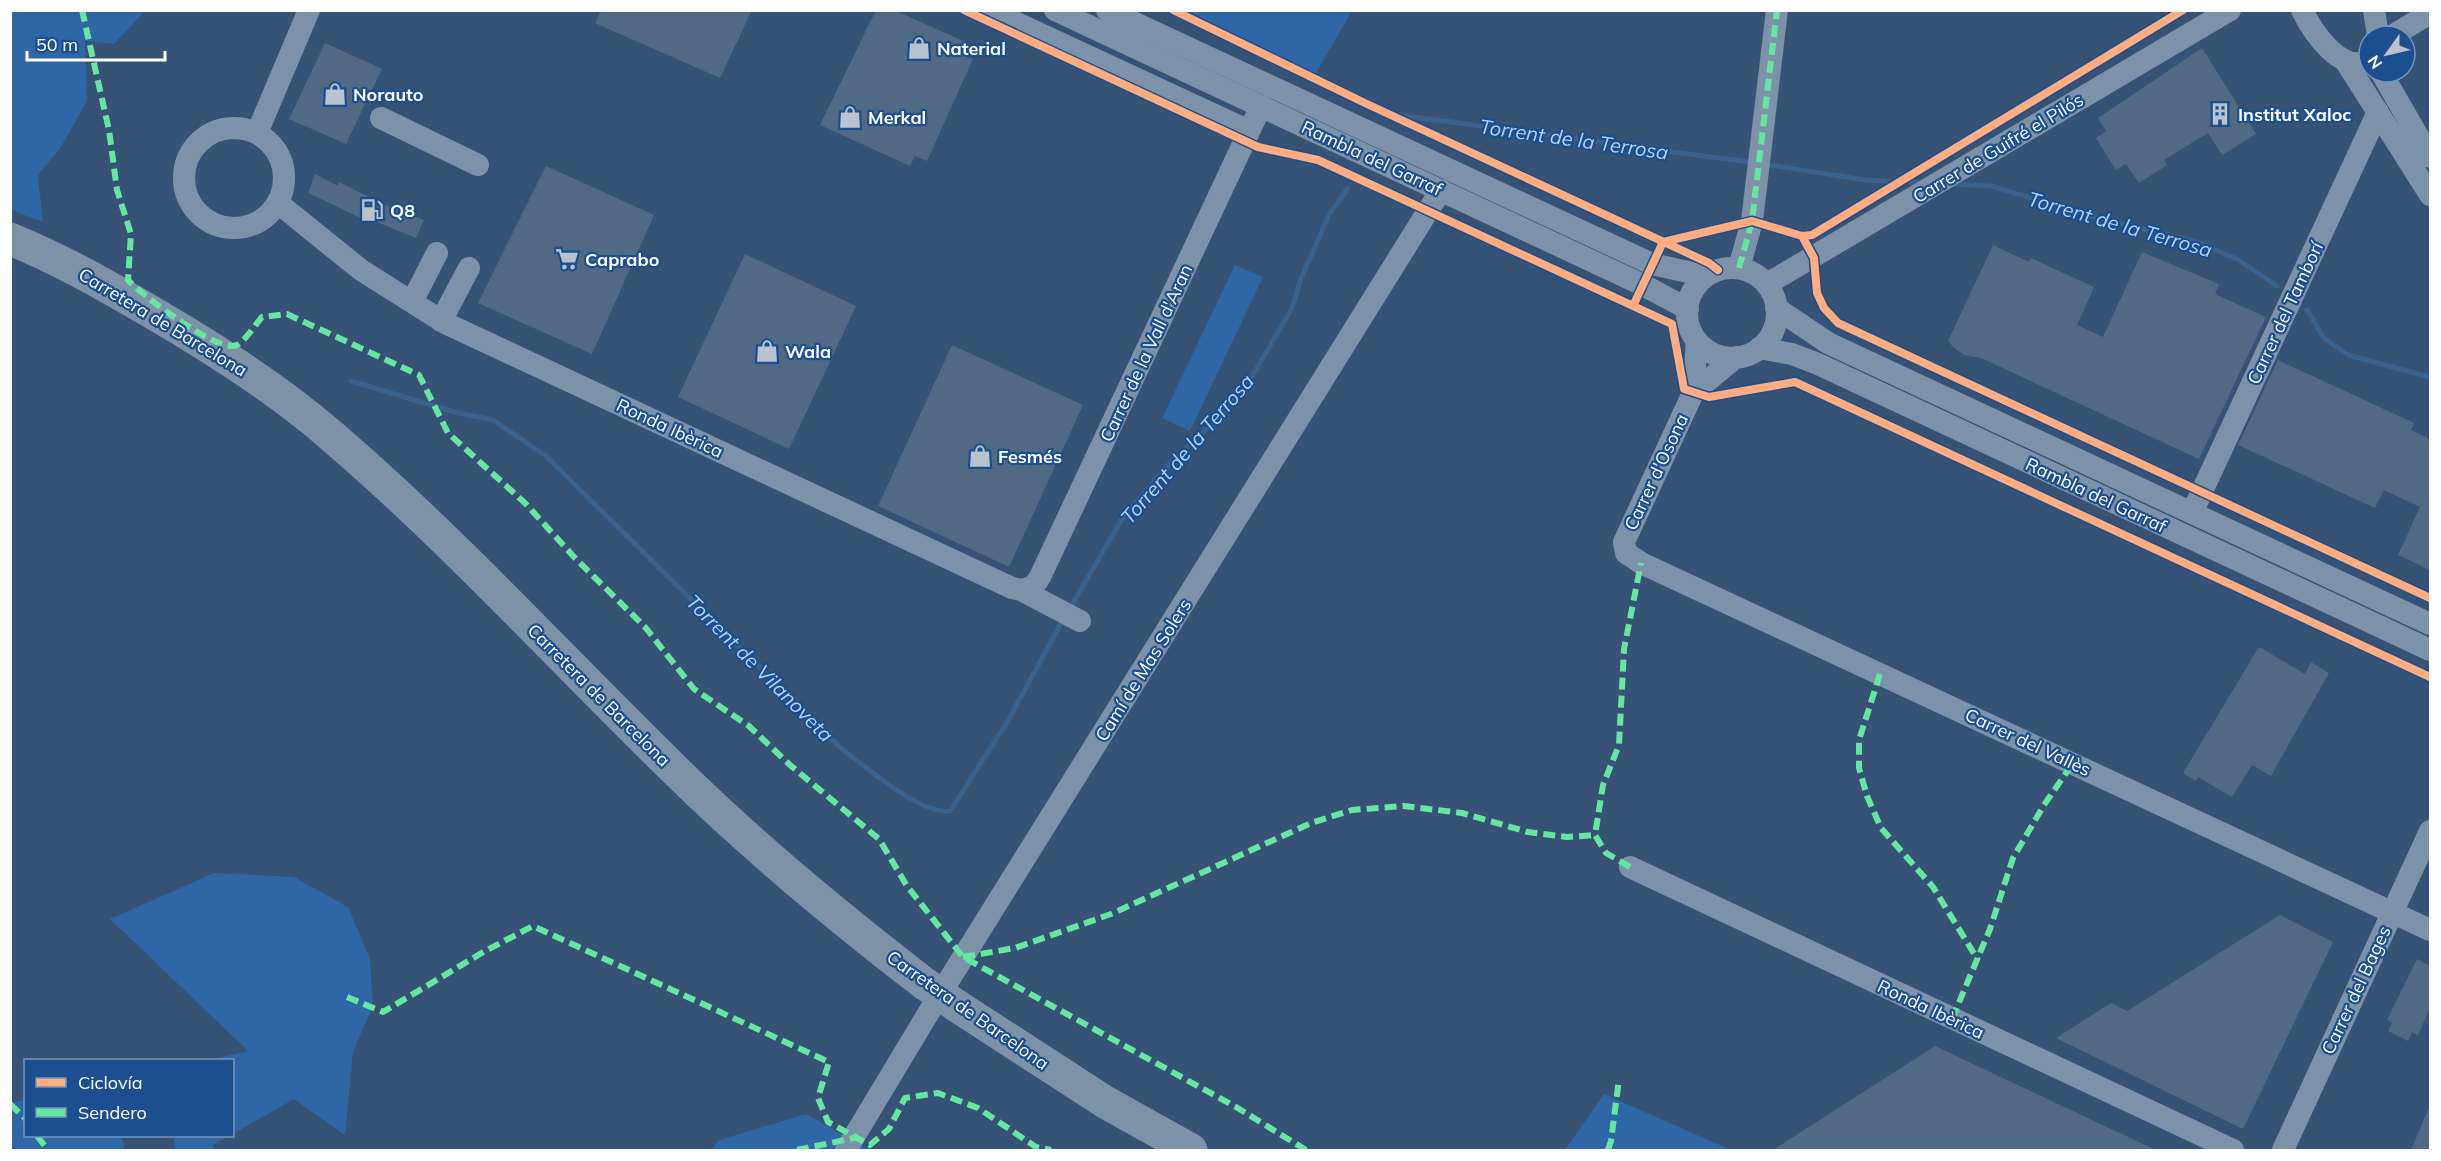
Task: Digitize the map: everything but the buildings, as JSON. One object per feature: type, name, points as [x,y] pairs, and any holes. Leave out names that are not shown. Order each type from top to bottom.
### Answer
[{"type":"highway","name":"Carretera de Barcelona","points":[[10,239],[39,250],[179,327],[237,364],[333,437],[418,514],[720,814],[854,930],[957,1006],[1105,1102],[1191,1150]]},
{"type":"street","points":[[257,133],[309,10]]},
{"type":"street","points":[[989,10],[1249,131]]},
{"type":"street","name":"Rambla del Garraf","points":[[1056,10],[1261,106],[1365,143]]},
{"type":"street","name":"Rambla del Garraf","points":[[1107,10],[1365,143],[1652,264],[1706,276],[1718,270],[1739,268]]},
{"type":"street","points":[[1706,276],[1693,291],[1688,309],[1690,328],[1697,341],[1715,354],[1736,357],[1759,348],[1773,331],[1776,308],[1773,296],[1767,284],[1756,275],[1739,268],[1752,221],[1777,10]]},
{"type":"street","name":"Carrer de Guifré el Pilós","points":[[1767,284],[2230,10]]},
{"type":"street","points":[[2302,10],[2319,37],[2346,62],[2430,195]]},
{"type":"street","points":[[2413,24],[2430,14]]},
{"type":"street","points":[[2346,62],[2357,64]]},
{"type":"street","points":[[2388,84],[2430,157]]},
{"type":"street","name":"Carrer de la Vall d'Aran","points":[[1021,590],[1033,587],[1040,577],[1261,106]]},
{"type":"street","name":"Carrer del Tamborí","points":[[2192,513],[2378,112]]},
{"type":"street","points":[[381,118],[478,165]]},
{"type":"street","points":[[224,128],[241,128],[257,133],[270,143],[280,156],[284,172],[284,188],[278,203],[267,216],[253,225],[237,229],[220,227],[205,219],[193,207],[185,192],[183,176],[187,159],[195,145],[208,134],[224,128]]},
{"type":"street","name":"Rambla del Garraf","points":[[1388,153],[1441,190],[1643,285],[1688,309]]},
{"type":"street","name":"Camí de Mas Solers","points":[[846,1150],[929,1012],[1441,190]]},
{"type":"street","name":"Ronda Ibèrica","points":[[278,203],[361,270],[441,321],[1012,588],[1021,590],[1080,621]]},
{"type":"street","points":[[412,302],[437,253]]},
{"type":"street","points":[[441,321],[469,268]]},
{"type":"street","name":"Rambla del Garraf","points":[[1776,308],[1828,343],[2430,624]]},
{"type":"street","name":"Carrer d'Osona","points":[[1626,553],[1624,542],[1693,393],[1697,341]]},
{"type":"street","name":"Rambla del Garraf","points":[[1759,348],[1792,354],[1818,364],[2430,650]]},
{"type":"street","name":"Carrer d'Osona","points":[[1693,393],[1736,357]]},
{"type":"street","name":"Carrer del Vallès","points":[[1626,553],[1652,568],[2430,930]]},
{"type":"street","name":"Carrer del Bages","points":[[2283,1150],[2430,831]]},
{"type":"street","name":"Ronda Ibèrica","points":[[1630,867],[2233,1150]]},
{"type":"shaded area","points":[[10,11],[145,11],[114,44],[85,41],[87,101],[61,147],[38,175],[43,222],[11,210]]},
{"type":"shaded area","points":[[1178,11],[1352,11],[1315,75]]},
{"type":"shaded area","points":[[1235,265],[1263,277],[1190,431],[1162,418]]},
{"type":"shaded area","points":[[214,873],[294,877],[348,907],[370,959],[373,1006],[353,1052],[345,1135],[294,1099],[234,1133],[234,1059],[213,1059],[248,1051],[110,919]]},
{"type":"shaded area","points":[[1604,1094],[1731,1150],[1565,1150]]},
{"type":"shaded area","points":[[24,1100],[24,1137],[121,1137],[125,1150],[11,1150],[11,1103]]},
{"type":"shaded area","points":[[806,1114],[869,1150],[711,1150],[719,1140]]},
{"type":"shaded area","points":[[173,1137],[228,1137],[214,1144],[213,1150],[176,1150]]},
{"type":"waterway","name":"Torrent de la Terrosa","points":[[1399,115],[1748,162]]},
{"type":"waterway","name":"Torrent de Vilanoveta","points":[[1770,165],[1865,180],[1923,183]]},
{"type":"waterway","name":"Torrent de la Terrosa","points":[[1951,184],[1991,186],[2087,215],[2197,242],[2237,259],[2277,286]]},
{"type":"waterway","name":"Torrent de la Terrosa","points":[[1069,610],[1122,519],[1172,461],[1217,420],[1256,370],[1292,308],[1300,281],[1329,215],[1348,188]]},
{"type":"waterway","name":"Torrent de Vilanoveta","points":[[2307,310],[2324,338],[2348,355],[2430,377]]},
{"type":"waterway","name":"Torrent de Vilanoveta","points":[[351,381],[454,412],[493,420],[546,456],[841,748],[893,788],[909,798],[938,810],[950,811],[1006,724],[1064,618]]},
{"type":"marked path","points":[[82,10],[109,130],[117,190],[131,234],[128,280],[164,310],[214,341],[237,345],[262,317],[287,314],[419,375],[448,433],[525,503],[575,558],[645,627],[694,689],[749,726],[790,765],[879,839],[907,886],[963,957],[1236,1107],[1306,1150]]},
{"type":"marked path","points":[[1739,268],[1752,221],[1777,10]]},
{"type":"marked path","points":[[1630,867],[1606,853],[1595,835],[1603,785],[1619,745],[1624,649],[1641,563]]},
{"type":"marked path","points":[[1880,674],[1859,740],[1859,768],[1867,796],[1881,828],[1933,887],[1978,960]]},
{"type":"marked path","points":[[1952,1019],[1990,929],[2013,858],[2044,805],[2073,763]]},
{"type":"marked path","points":[[963,957],[1015,948],[1111,914],[1311,823],[1352,810],[1404,806],[1462,813],[1528,832],[1567,837],[1595,835]]},
{"type":"marked path","points":[[347,997],[383,1012],[485,951],[533,926],[829,1062],[818,1098],[828,1122],[870,1145],[889,1129],[905,1098],[938,1093],[978,1108],[1036,1147],[1051,1150]]},
{"type":"marked path","points":[[1608,1150],[1619,1079]]},
{"type":"marked path","points":[[10,1104],[24,1117]]},
{"type":"marked path","points":[[38,1137],[48,1150]]},
{"type":"marked path","points":[[797,1150],[854,1138]]},
{"type":"cycle path","points":[[964,10],[1258,147],[1318,160],[1672,324],[1684,389],[1709,397],[1795,382],[2430,677]]},
{"type":"cycle path","points":[[1173,10],[1367,104],[1709,263],[1718,270]]},
{"type":"cycle path","points":[[1633,306],[1663,242],[1752,221],[1802,236],[1812,235],[2183,10]]},
{"type":"cycle path","points":[[1802,236],[1814,258],[1817,293],[1824,308],[1838,323],[2430,598]]},
{"type":"place","name":"Naterial","points":[[919,48]]},
{"type":"place","name":"Norauto","points":[[335,94]]},
{"type":"place","name":"Institut Xaloc","points":[[2220,114]]},
{"type":"place","name":"Merkal","points":[[850,117]]},
{"type":"place","name":"Q8","points":[[372,210]]},
{"type":"place","name":"Caprabo","points":[[567,259]]},
{"type":"place","name":"Wala","points":[[767,351]]},
{"type":"place","name":"Fesmés","points":[[980,456]]}]
